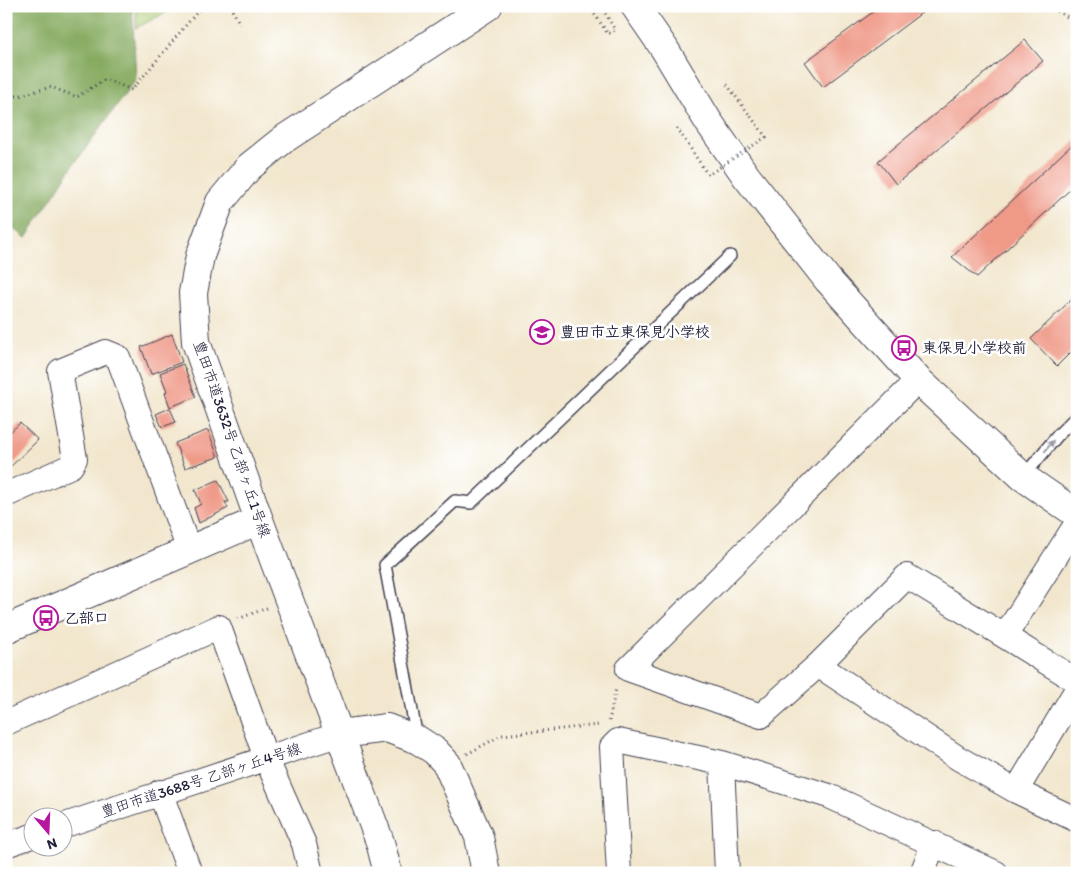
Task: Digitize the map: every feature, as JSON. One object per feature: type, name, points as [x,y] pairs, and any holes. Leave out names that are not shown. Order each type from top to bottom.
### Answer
[{"type":"street","name":"豊田市道3632号 乙部ヶ丘1号線","points":[[388,873],[380,842],[259,520],[196,342],[193,293],[200,256],[220,202],[249,167],[284,139],[488,6]]},
{"type":"street","points":[[635,6],[664,48],[708,121],[752,184],[828,280],[918,380],[1024,477],[1077,514]]},
{"type":"street","points":[[6,495],[71,466],[75,459],[60,371],[106,352],[118,357],[189,550]]},
{"type":"street","points":[[918,380],[628,669],[761,716],[818,665],[906,576],[1077,681]]},
{"type":"street","points":[[6,629],[259,520]]},
{"type":"street","points":[[1006,636],[1077,524]]},
{"type":"street","points":[[6,722],[219,627],[266,758],[304,844],[311,873]]},
{"type":"street","points":[[818,665],[958,758],[1016,791],[1077,820]]},
{"type":"street","points":[[1016,791],[1077,690]]},
{"type":"street","points":[[340,734],[387,728],[418,740],[435,751],[447,764],[479,837],[486,873]]},
{"type":"street","name":"豊田市道3688号 乙部ヶ丘4号線","points":[[72,823],[340,734]]},
{"type":"street","points":[[618,873],[612,747],[618,741],[722,763],[829,796],[996,873]]},
{"type":"street","points":[[722,763],[727,873]]},
{"type":"street","points":[[160,792],[190,873]]},
{"type":"street","points":[[6,845],[22,839]]},
{"type":"street","points":[[922,873],[934,843]]},
{"type":"lane","points":[[418,740],[385,565],[455,501],[471,503],[730,256]]},
{"type":"lane","points":[[1024,477],[1058,435],[1077,416]]},
{"type":"path","points":[[6,95],[18,96],[51,87],[77,97],[105,80],[132,90],[202,6]]},
{"type":"path","points":[[230,6],[240,24]]},
{"type":"path","points":[[589,6],[608,34],[615,30],[601,6]]},
{"type":"path","points":[[1048,6],[1077,23]]},
{"type":"path","points":[[677,128],[708,175],[766,137],[724,82]]},
{"type":"path","points":[[219,627],[268,608]]},
{"type":"path","points":[[460,758],[502,735],[608,724],[618,677],[628,669]]},
{"type":"green space","points":[[6,6],[132,6],[136,79],[69,171],[26,238],[6,222]]},
{"type":"green space","points":[[136,6],[179,6],[136,28]]},
{"type":"building","points":[[881,6],[931,6],[823,87],[805,62]]},
{"type":"building","points":[[1025,40],[1043,61],[896,184],[878,161]]},
{"type":"building","points":[[1077,140],[1077,183],[977,277],[952,257]]},
{"type":"building","points":[[1077,294],[1077,346],[1057,366],[1031,339]]},
{"type":"building","points":[[172,334],[182,362],[151,374],[141,347]]},
{"type":"building","points":[[183,364],[196,397],[170,407],[165,393],[167,391],[160,373]]},
{"type":"building","points":[[170,408],[176,422],[162,427],[156,414]]},
{"type":"building","points":[[20,423],[38,440],[6,471],[6,436]]},
{"type":"building","points":[[208,430],[218,457],[185,468],[175,443]]},
{"type":"building","points":[[218,480],[229,502],[225,502],[228,508],[199,523],[194,508],[201,504],[195,490]]},
{"type":"place","name":"豊田市立東保見小学校","points":[[542,332]]},
{"type":"place","name":"東保見小学校前","points":[[904,348]]},
{"type":"place","name":"乙部口","points":[[46,618]]}]
